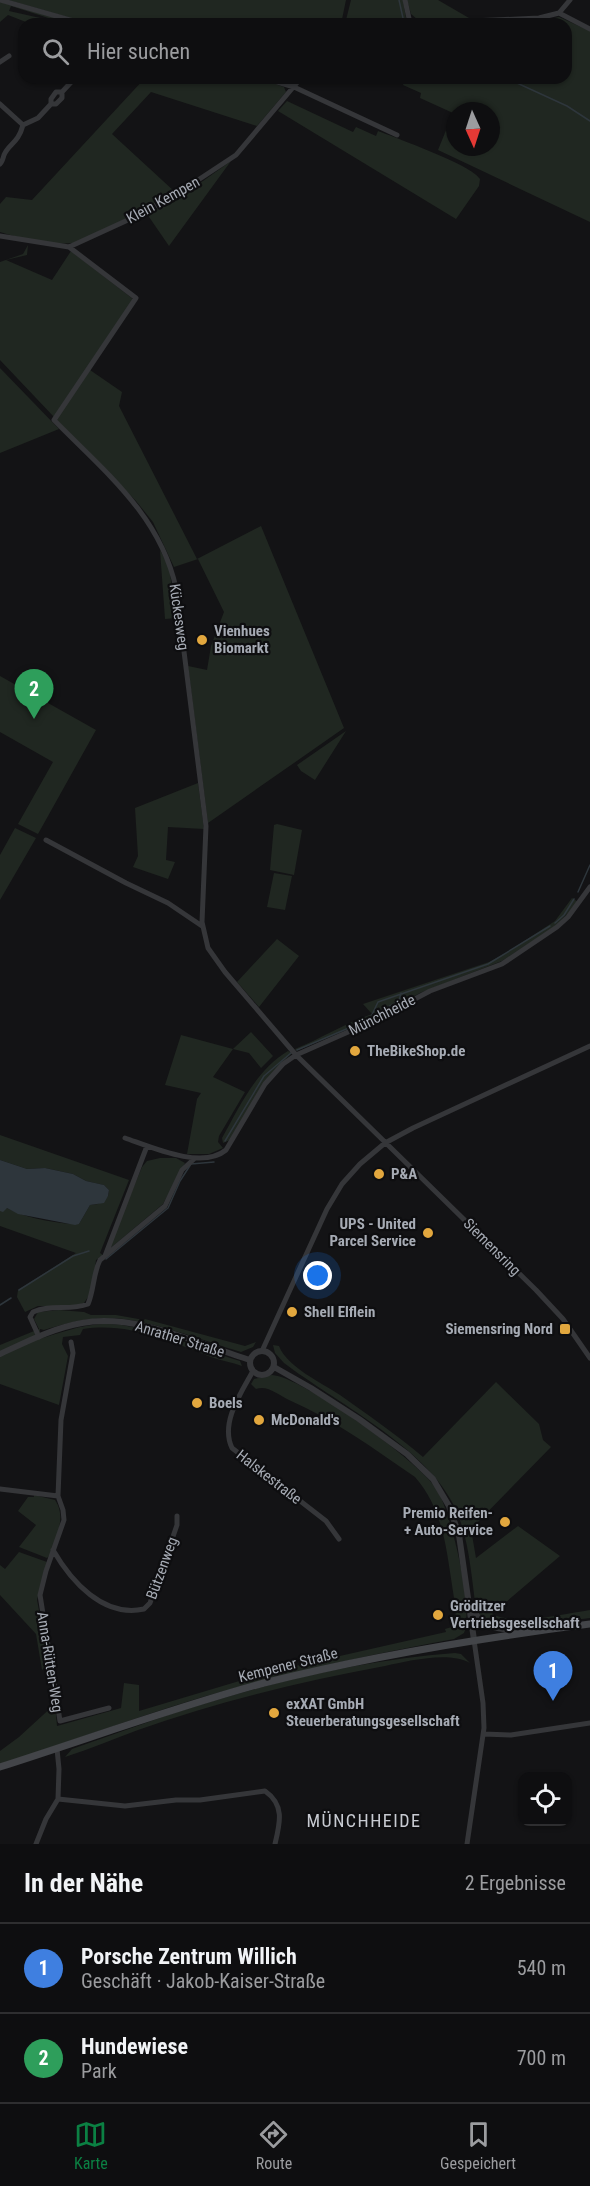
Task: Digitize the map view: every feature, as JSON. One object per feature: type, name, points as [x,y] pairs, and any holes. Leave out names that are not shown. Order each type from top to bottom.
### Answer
[{"type":"main road","name":"Kempener Straße","points":[[0,1767],[178,1708],[264,1684],[355,1662],[474,1640],[590,1624]]},
{"type":"street","points":[[0,0],[63,18]]},
{"type":"street","points":[[405,0],[407,18]]},
{"type":"street","points":[[540,18],[559,13],[570,0]]},
{"type":"street","points":[[559,13],[569,18]]},
{"type":"street","points":[[572,20],[590,29]]},
{"type":"street","points":[[0,62],[9,56]]},
{"type":"street","points":[[0,164],[4,160],[2,155],[19,138],[23,125],[38,118],[51,104],[56,104],[69,84]]},
{"type":"street","points":[[284,84],[397,135]]},
{"type":"street","name":"Klein Kempen","points":[[69,247],[157,205],[227,161],[242,149],[296,84]]},
{"type":"street","points":[[0,104],[23,125]]},
{"type":"street","points":[[0,236],[69,247]]},
{"type":"street","name":"Kückesweg","points":[[69,247],[136,298],[54,420],[139,507],[155,532],[171,566],[176,588],[206,826],[202,926],[208,948],[221,967],[296,1054]]},
{"type":"street","points":[[46,840],[168,903],[202,926]]},
{"type":"street","name":"Münchheide","points":[[125,1138],[194,1159],[219,1155],[226,1150],[265,1084],[283,1064],[296,1054],[374,1021],[430,991],[502,964],[557,927],[568,917],[590,887]]},
{"type":"street","points":[[262,1351],[327,1209],[342,1184],[354,1171],[385,1143],[413,1128],[590,1046]]},
{"type":"street","name":"Siemensring","points":[[296,1054],[536,1290],[563,1319],[590,1358]]},
{"type":"street","points":[[105,1256],[104,1253],[147,1146]]},
{"type":"street","points":[[39,1336],[30,1317],[33,1312],[40,1308],[80,1308],[88,1304],[93,1294],[100,1260],[165,1206],[182,1170],[194,1159]]},
{"type":"street","name":"Anrather Straße","points":[[0,1354],[39,1336],[77,1324],[116,1321],[159,1330],[250,1360]]},
{"type":"street","name":"Anna-Rütten-Weg","points":[[71,1342],[73,1353],[61,1420],[58,1496],[64,1520],[40,1595],[60,1721],[109,1708]]},
{"type":"street","points":[[267,1351],[273,1356],[274,1367],[265,1374],[253,1371],[250,1360],[254,1354],[267,1351]]},
{"type":"street","points":[[274,1367],[352,1414],[406,1454],[433,1479],[445,1497],[457,1526],[483,1703],[484,1734],[467,1844]]},
{"type":"street","name":"Halskestraße","points":[[253,1371],[228,1425],[228,1441],[232,1448],[326,1521],[339,1539]]},
{"type":"street","points":[[0,1489],[58,1496]]},
{"type":"street","name":"Bützenweg","points":[[54,1550],[63,1567],[81,1589],[101,1602],[124,1610],[144,1609],[150,1603],[177,1525],[177,1516]]},
{"type":"street","points":[[469,1601],[477,1618],[487,1626],[533,1631]]},
{"type":"street","points":[[484,1734],[512,1735],[590,1724]]},
{"type":"street","points":[[36,1844],[46,1819],[58,1799],[57,1749]]},
{"type":"street","points":[[58,1799],[126,1806],[176,1800],[201,1800],[265,1791],[275,1798],[281,1820],[275,1844]]},
{"type":"shaded area","points":[[8,0],[346,0],[342,18],[71,18]]},
{"type":"shaded area","points":[[351,0],[403,0],[406,18],[346,18]]},
{"type":"shaded area","points":[[407,0],[438,0],[469,18],[416,18],[411,14]]},
{"type":"shaded area","points":[[0,2],[56,18],[48,18],[11,6],[9,11],[40,18],[18,19],[8,15],[0,22]]},
{"type":"shaded area","points":[[572,23],[590,31],[590,222],[451,156],[500,156],[500,102],[446,102],[446,110],[420,98],[421,93],[403,84],[572,84]]},
{"type":"shaded area","points":[[139,84],[275,84],[284,87],[286,92],[257,126],[151,92],[112,134],[175,192],[132,216],[74,243],[37,241],[0,232],[0,204],[6,197],[32,200]]},
{"type":"shaded area","points":[[287,101],[353,132],[356,127],[376,136],[378,131],[449,160],[474,173],[480,179],[479,186],[456,219],[278,111]]},
{"type":"shaded area","points":[[446,130],[446,154],[438,150]]},
{"type":"shaded area","points":[[231,161],[169,246],[147,214],[203,181]]},
{"type":"shaded area","points":[[28,245],[27,255],[6,260],[52,280],[71,251],[133,299],[54,417],[0,360],[0,262],[23,254]]},
{"type":"shaded area","points":[[0,368],[59,429],[0,453]]},
{"type":"shaded area","points":[[90,370],[122,392],[119,406],[197,559],[261,526],[344,728],[208,823],[188,666],[207,670],[211,646],[224,612],[198,559],[174,567],[153,522],[136,501],[56,419]]},
{"type":"shaded area","points":[[160,550],[169,567],[177,618],[165,619]]},
{"type":"shaded area","points":[[0,676],[96,730],[38,834],[18,824],[53,762],[0,732]]},
{"type":"shaded area","points":[[346,731],[315,780],[301,771],[297,765]]},
{"type":"shaded area","points":[[198,783],[204,829],[168,827],[166,860],[175,862],[168,879],[133,867],[138,856],[135,808]]},
{"type":"shaded area","points":[[274,825],[302,830],[294,875],[270,870]]},
{"type":"shaded area","points":[[15,828],[36,838],[0,900],[0,855]]},
{"type":"shaded area","points":[[274,873],[292,876],[285,910],[267,907]]},
{"type":"shaded area","points":[[572,898],[578,902],[557,925],[502,961],[420,993],[363,1023],[296,1051],[295,1049],[372,1014],[363,1004],[489,962],[504,954],[555,921]]},
{"type":"shaded area","points":[[277,939],[299,956],[259,1007],[237,982]]},
{"type":"shaded area","points":[[251,1032],[273,1056],[261,1068],[249,1053],[233,1049]]},
{"type":"shaded area","points":[[181,1035],[233,1049],[213,1077],[245,1092],[219,1136],[218,1142],[223,1148],[209,1154],[187,1154],[197,1099],[201,1093],[165,1085]]},
{"type":"shaded area","points":[[288,1051],[292,1053],[273,1072],[230,1140],[223,1143],[222,1138],[242,1101],[258,1078]]},
{"type":"shaded area","points":[[0,1135],[129,1180],[100,1253],[103,1255],[96,1260],[92,1291],[84,1303],[75,1306],[38,1306],[25,1312],[17,1297],[18,1290],[76,1253],[0,1226],[0,1211],[7,1208],[42,1220],[79,1224],[90,1205],[98,1204],[108,1196],[109,1190],[104,1185],[86,1181],[73,1174],[45,1168],[27,1169],[0,1160]]},
{"type":"shaded area","points":[[176,1158],[185,1163],[163,1204],[107,1251],[142,1167],[147,1161]]},
{"type":"shaded area","points":[[0,1160],[27,1169],[45,1168],[73,1174],[86,1181],[104,1185],[109,1190],[108,1196],[104,1203],[90,1205],[79,1224],[75,1225],[18,1214],[7,1208],[3,1212],[0,1211]]},
{"type":"shaded area","points":[[59,1310],[145,1319],[245,1346],[256,1342],[253,1347],[241,1352],[140,1322],[109,1318],[84,1320],[40,1329],[39,1339],[102,1324],[135,1327],[240,1361],[242,1366],[149,1334],[117,1328],[83,1329],[80,1335],[63,1337],[62,1344],[68,1356],[59,1405],[0,1384],[0,1345],[39,1329],[34,1319],[38,1312]]},
{"type":"shaded area","points":[[273,1345],[279,1346],[283,1354],[297,1368],[340,1395],[423,1457],[496,1382],[539,1424],[543,1440],[551,1447],[471,1529],[476,1558],[518,1526],[560,1556],[492,1614],[513,1619],[526,1619],[590,1610],[590,1618],[521,1626],[494,1624],[483,1620],[476,1609],[468,1554],[458,1514],[439,1482],[399,1443],[284,1363],[275,1353]]},
{"type":"shaded area","points":[[272,1375],[287,1379],[308,1390],[359,1422],[407,1459],[436,1488],[448,1517],[459,1560],[466,1603],[464,1633],[454,1639],[342,1662],[231,1689],[0,1764],[0,1751],[55,1704],[57,1726],[121,1708],[124,1683],[139,1685],[139,1711],[269,1672],[446,1632],[445,1629],[455,1626],[455,1606],[445,1541],[437,1514],[424,1489],[415,1477],[338,1426],[273,1391],[265,1388],[256,1389],[251,1384],[254,1379]]},
{"type":"shaded area","points":[[34,1495],[55,1500],[60,1513],[57,1534],[47,1558],[19,1547],[36,1525],[18,1511],[28,1497],[34,1497]]},
{"type":"shaded area","points":[[19,1552],[47,1562],[37,1600],[49,1663],[42,1670],[36,1634],[0,1595],[0,1565],[5,1569]]},
{"type":"shaded area","points":[[461,1654],[470,1663],[461,1659],[428,1658],[291,1685],[168,1720],[65,1757],[72,1749],[156,1719],[273,1684],[382,1661]]},
{"type":"waterway","points":[[399,0],[403,18]]},
{"type":"waterway","points":[[519,84],[567,106],[590,121]]},
{"type":"waterway","points":[[578,892],[590,865]]},
{"type":"waterway","points":[[555,923],[564,915],[574,899]]},
{"type":"waterway","points":[[297,1050],[370,1019],[378,1002],[488,964],[550,926]]},
{"type":"waterway","points":[[374,1015],[399,1001],[401,993]]},
{"type":"waterway","points":[[225,1141],[264,1076],[291,1053]]},
{"type":"waterway","points":[[106,1259],[168,1208],[180,1181],[191,1164],[214,1162]]},
{"type":"waterway","points":[[19,1290],[73,1256],[89,1251]]},
{"type":"waterway","points":[[0,1305],[11,1298]]},
{"type":"place","name":"Vienhues Biomarkt","points":[[202,640]]},
{"type":"place","name":"Hundewiese","points":[[34,719]]},
{"type":"place","name":"TheBikeShop.de","points":[[355,1051]]},
{"type":"place","name":"P&A","points":[[379,1174]]},
{"type":"place","name":"UPS - United Parcel Service","points":[[428,1233]]},
{"type":"place","name":"Shell Elflein","points":[[292,1312]]},
{"type":"place","name":"Siemensring Nord","points":[[565,1329]]},
{"type":"place","name":"Boels","points":[[197,1403]]},
{"type":"place","name":"McDonald's","points":[[259,1420]]},
{"type":"place","name":"Premio Reifen- + Auto-Service","points":[[505,1522]]},
{"type":"place","name":"Gröditzer Vertriebsgesellschaft","points":[[438,1615]]},
{"type":"place","name":"Porsche Zentrum Willich","points":[[553,1701]]},
{"type":"place","name":"exXAT GmbH Steuerberatungsgesellschaft","points":[[274,1713]]},
{"type":"district","name":"MÜNCHHEIDE","points":[[364,1820]]}]
